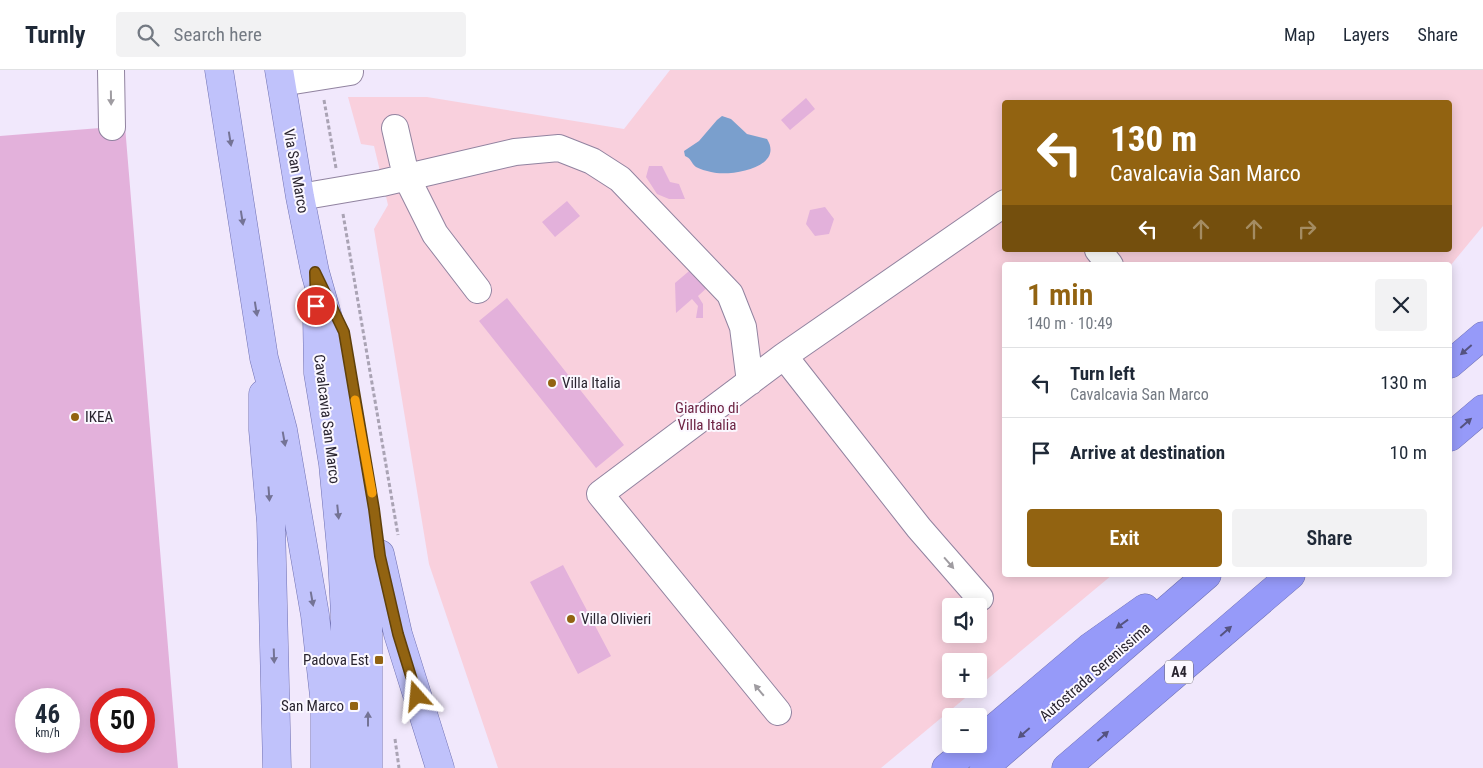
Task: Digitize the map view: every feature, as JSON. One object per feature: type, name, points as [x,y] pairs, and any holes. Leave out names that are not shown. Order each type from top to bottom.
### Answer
[{"type":"highway","points":[[1452,362],[1483,336]]},
{"type":"highway","points":[[1452,435],[1483,408]]},
{"type":"highway","points":[[987,734],[1090,647],[1188,577]]},
{"type":"highway","name":"Autostrada Serenissima","points":[[984,768],[1205,577]]},
{"type":"highway","name":"A4","points":[[1066,768],[1289,577]]},
{"type":"highway","points":[[946,768],[964,753]]},
{"type":"main road","points":[[219,70],[264,358],[282,430],[316,623],[324,705],[325,768]]},
{"type":"main road","points":[[224,104],[233,70]]},
{"type":"main road","name":"Via San Marco","points":[[280,76],[300,198],[315,272]]},
{"type":"main road","points":[[315,272],[344,332],[382,564],[398,634],[440,768]]},
{"type":"main road","name":"Cavalcavia San Marco","points":[[315,272],[318,373],[333,464],[342,559],[345,614],[344,768]]},
{"type":"main road","name":"Cavalcavia San Marco","points":[[315,272],[336,346],[359,485],[368,582],[368,768]]},
{"type":"main road","points":[[264,358],[263,430],[271,522],[277,768]]},
{"type":"lane","points":[[111,70],[112,127]]},
{"type":"lane","points":[[280,76],[325,76],[350,72]]},
{"type":"lane","points":[[395,128],[406,176],[435,234],[478,290]]},
{"type":"lane","points":[[300,198],[340,191],[515,152],[559,148],[592,160],[620,179],[730,294],[743,327],[750,382]]},
{"type":"lane","points":[[778,712],[740,668],[600,494],[784,356],[1002,205]]},
{"type":"lane","points":[[1100,252],[1108,262]]},
{"type":"lane","points":[[784,356],[919,528],[980,598]]},
{"type":"path","points":[[325,76],[324,98],[398,536]]},
{"type":"green space","name":"Giardino di Villa Italia","points":[[670,70],[1483,70],[1483,226],[1452,264],[1452,262],[1002,262],[1002,577],[1110,577],[987,679],[987,653],[942,653],[942,698],[965,698],[953,708],[942,708],[942,717],[881,768],[498,768],[429,564],[374,229],[388,205],[374,146],[361,144],[348,97],[427,97],[624,129]]},
{"type":"water","points":[[722,116],[731,119],[747,134],[767,139],[771,149],[768,157],[762,164],[741,171],[719,173],[696,167],[685,156],[684,151],[699,141]]},
{"type":"building","points":[[806,98],[815,109],[790,130],[781,120]]},
{"type":"building","name":"IKEA","points":[[125,126],[178,768],[0,768],[0,136]]},
{"type":"building","points":[[649,166],[662,166],[670,182],[679,184],[685,199],[669,199],[657,194],[646,177]]},
{"type":"building","points":[[567,201],[580,216],[555,237],[542,222]]},
{"type":"building","points":[[825,207],[834,219],[829,234],[815,236],[806,224],[810,210]]},
{"type":"building","points":[[695,266],[710,285],[698,296],[703,304],[703,318],[696,318],[698,306],[692,299],[676,313],[675,283]]},
{"type":"building","name":"Villa Italia","points":[[507,298],[624,445],[596,468],[479,321]]},
{"type":"building","name":"Villa Olivieri","points":[[563,565],[611,656],[578,674],[530,582]]},
{"type":"slow traffic","points":[[355,400],[372,493]]},
{"type":"place","name":"Villa Italia","points":[[552,383]]},
{"type":"place","name":"IKEA","points":[[75,417]]},
{"type":"place","name":"Villa Olivieri","points":[[571,619]]},
{"type":"place","name":"Padova Est","points":[[379,660]]},
{"type":"place","name":"San Marco","points":[[354,706]]},
{"type":"route","points":[[316,306],[315,272],[344,332],[374,509],[380,556],[398,634],[417,696]]}]
